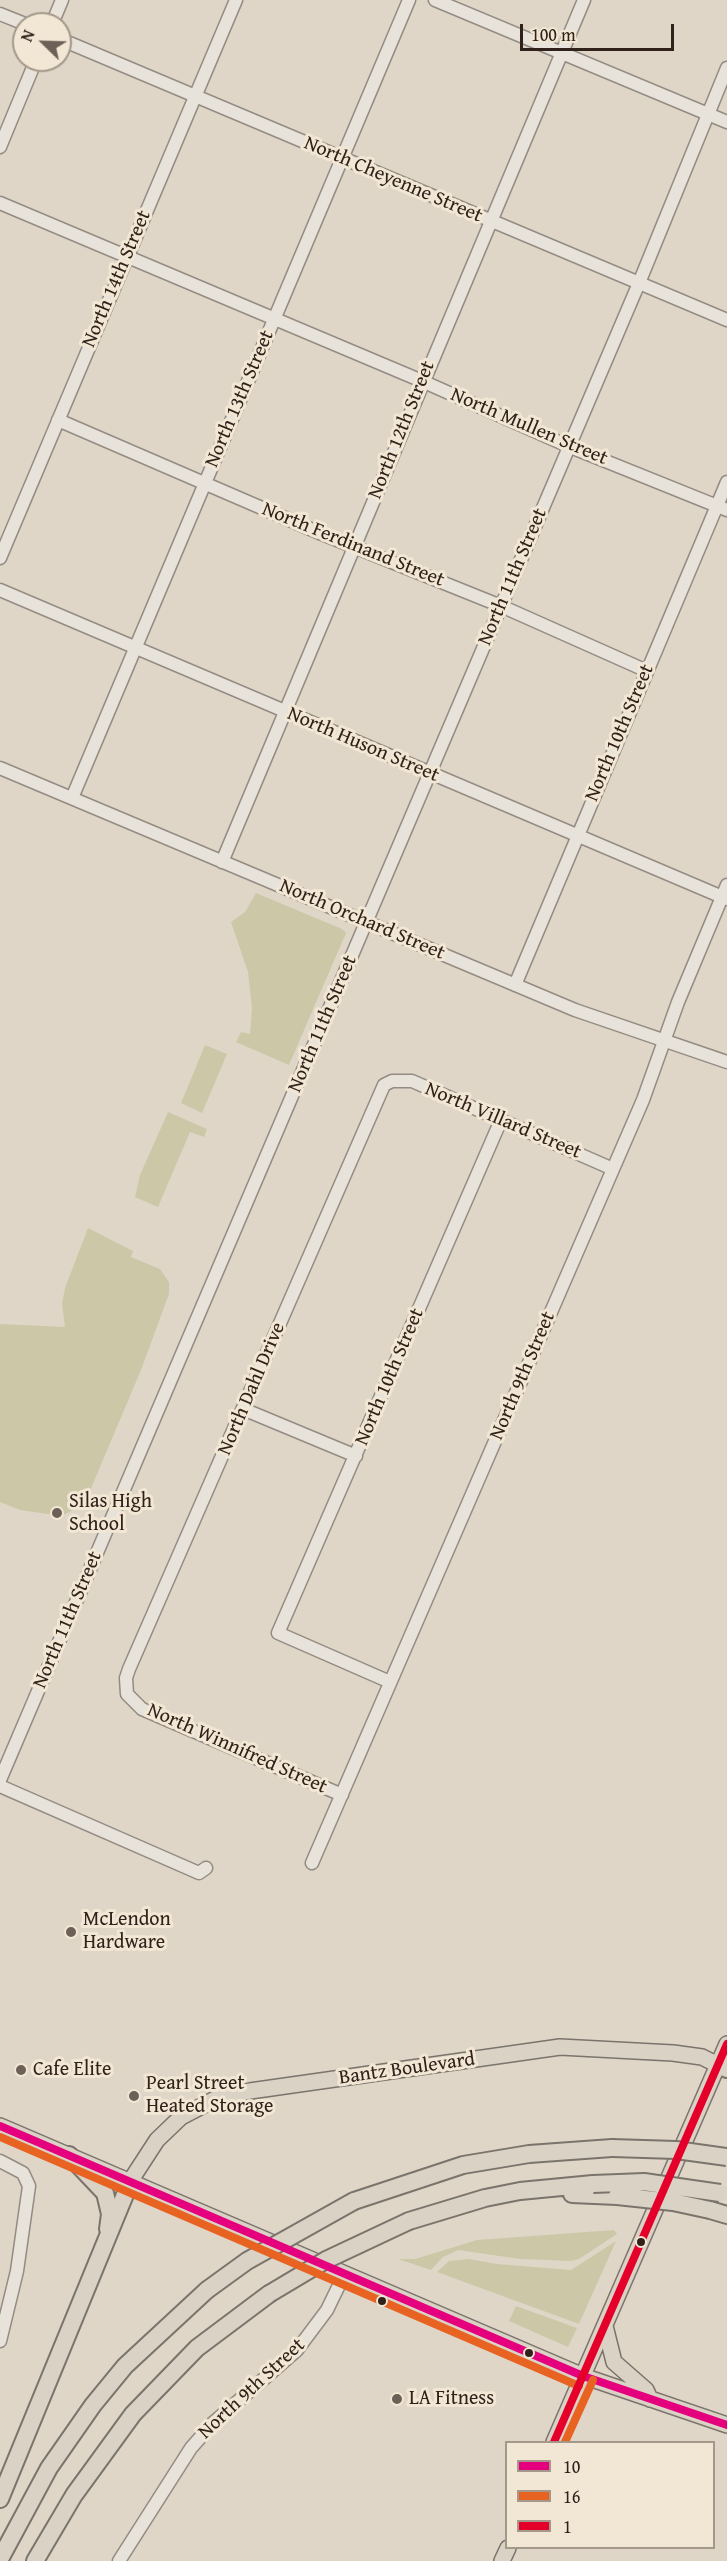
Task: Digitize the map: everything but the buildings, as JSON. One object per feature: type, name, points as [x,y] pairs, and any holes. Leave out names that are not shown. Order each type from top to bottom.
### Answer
[{"type":"highway","points":[[0,2559],[49,2468],[93,2405],[125,2366],[207,2290],[247,2261],[354,2202],[463,2165],[529,2154],[612,2148],[676,2150],[727,2157]]},
{"type":"highway","points":[[69,2155],[105,2193],[110,2214],[106,2245]]},
{"type":"highway","points":[[0,2499],[131,2180]]},
{"type":"highway","points":[[35,2561],[74,2495],[133,2414],[197,2348],[269,2294],[326,2260],[409,2221],[485,2198],[520,2192],[593,2184],[644,2182],[723,2193]]},
{"type":"highway","points":[[520,2192],[617,2196],[672,2202],[727,2215]]},
{"type":"main road","points":[[554,2441],[723,2067],[727,2044]]},
{"type":"main road","name":"Bantz Boulevard","points":[[131,2180],[157,2140],[181,2117],[221,2096],[560,2047],[673,2053],[702,2057],[723,2067]]},
{"type":"main road","points":[[0,2126],[131,2180],[344,2275],[583,2376],[727,2426]]},
{"type":"main road","points":[[605,2326],[614,2362],[646,2390],[650,2399]]},
{"type":"street","name":"North 14th Street","points":[[0,558],[236,0]]},
{"type":"street","name":"North 13th Street","points":[[72,798],[409,0]]},
{"type":"street","points":[[435,0],[727,122]]},
{"type":"street","name":"North 12th Street","points":[[222,862],[584,0]]},
{"type":"street","name":"North Cheyenne Street","points":[[72,44],[727,320]]},
{"type":"street","name":"North 11th Street","points":[[0,1780],[639,283],[727,68]]},
{"type":"street","points":[[0,147],[31,72]]},
{"type":"street","name":"North Mullen Street","points":[[0,203],[423,381],[568,446],[722,507]]},
{"type":"street","name":"North Ferdinand Street","points":[[58,420],[501,606],[647,670]]},
{"type":"street","name":"North 10th Street","points":[[515,985],[647,670],[722,507],[727,482]]},
{"type":"street","name":"North Huson Street","points":[[0,590],[724,898]]},
{"type":"street","name":"North Orchard Street","points":[[0,768],[585,1014],[666,1039],[727,1062]]},
{"type":"street","name":"North 9th Street","points":[[312,1863],[613,1169],[666,1039],[678,1002],[724,898],[727,885]]},
{"type":"street","name":"North Villard Street","points":[[392,1081],[412,1082],[613,1169]]},
{"type":"street","name":"North Dahl Drive","points":[[133,1701],[127,1694],[126,1678],[384,1085],[392,1081]]},
{"type":"street","name":"North 10th Street","points":[[390,1682],[278,1633],[501,1120]]},
{"type":"street","points":[[243,1409],[356,1456]]},
{"type":"street","name":"North Winnifred Street","points":[[133,1701],[150,1714],[342,1795]]},
{"type":"street","points":[[0,1786],[199,1873],[206,1868]]},
{"type":"street","points":[[0,2161],[23,2173],[29,2188],[17,2271],[0,2341]]},
{"type":"street","name":"North 9th Street","points":[[119,2561],[195,2443],[213,2423],[297,2350],[327,2310],[344,2275]]},
{"type":"shaded area","points":[[256,893],[342,929],[346,933],[289,1065],[236,1042],[241,1032],[250,1034],[252,1008],[248,972],[231,922],[245,912]]},
{"type":"shaded area","points":[[205,1045],[227,1054],[202,1113],[181,1103]]},
{"type":"shaded area","points":[[168,1112],[207,1129],[204,1137],[190,1132],[158,1207],[135,1197],[140,1175]]},
{"type":"shaded area","points":[[88,1228],[133,1251],[131,1257],[160,1269],[169,1282],[169,1294],[141,1370],[89,1493],[81,1506],[61,1516],[20,1510],[0,1502],[0,1324],[65,1327],[62,1304],[65,1288]]},
{"type":"shaded area","points":[[614,2230],[617,2234],[579,2259],[571,2261],[520,2259],[458,2250],[443,2257],[431,2270],[398,2259],[415,2259],[477,2240]]},
{"type":"shaded area","points":[[616,2241],[579,2324],[437,2272],[449,2261],[469,2259],[497,2264],[571,2270]]},
{"type":"shaded area","points":[[516,2306],[577,2328],[568,2347],[509,2321]]},
{"type":"transit line","name":"1","points":[[554,2441],[727,2044]]},
{"type":"transit line","name":"10","points":[[0,2126],[583,2376],[727,2425]]},
{"type":"transit line","name":"16","points":[[0,2137],[579,2386]]},
{"type":"transit line","name":"16","points":[[565,2441],[593,2380]]},
{"type":"place","name":"Silas High School","points":[[57,1513]]},
{"type":"place","name":"McLendon Hardware","points":[[71,1932]]},
{"type":"place","name":"Cafe Elite","points":[[21,2070]]},
{"type":"place","name":"Pearl Street Heated Storage","points":[[134,2096]]},
{"type":"place","name":"LA Fitness","points":[[397,2399]]}]
